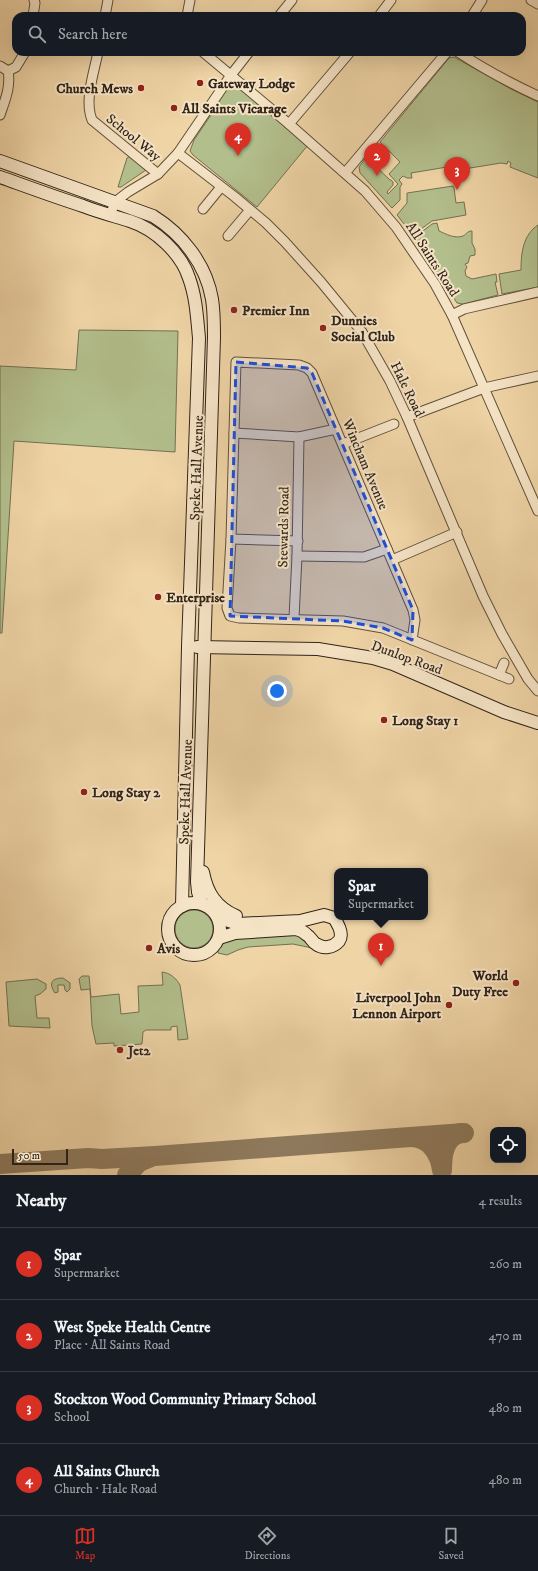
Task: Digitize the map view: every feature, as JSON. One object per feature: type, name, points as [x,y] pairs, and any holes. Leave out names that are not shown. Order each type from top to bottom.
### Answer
[{"type":"street","points":[[34,0],[34,12]]},
{"type":"street","points":[[106,12],[108,0]]},
{"type":"street","points":[[188,12],[190,0]]},
{"type":"street","points":[[282,12],[292,0]]},
{"type":"street","points":[[381,12],[391,0]]},
{"type":"street","points":[[474,12],[482,0]]},
{"type":"street","points":[[531,0],[538,4]]},
{"type":"street","points":[[0,115],[8,88],[4,68],[16,67],[23,56]]},
{"type":"street","name":"School Way","points":[[97,56],[90,98],[89,113],[92,120],[158,174]]},
{"type":"street","name":"All Saints Road","points":[[208,56],[289,124],[365,191],[396,227],[435,284],[452,315],[538,511]]},
{"type":"street","points":[[110,216],[115,202],[128,192],[158,174],[178,153],[231,75],[246,56]]},
{"type":"street","points":[[289,124],[347,56]]},
{"type":"street","points":[[345,173],[444,56]]},
{"type":"street","points":[[464,56],[482,68],[515,86],[538,96]]},
{"type":"street","name":"Hale Road","points":[[178,153],[250,210],[285,242],[346,311],[372,349],[390,381],[407,417],[484,596],[502,634],[528,679],[538,691]]},
{"type":"street","name":"Speke Hall Avenue","points":[[0,161],[152,216],[167,225],[183,239],[202,269],[212,299],[214,337],[209,546],[204,647],[198,882],[198,892],[202,904]]},
{"type":"street","name":"Speke Hall Avenue","points":[[0,177],[110,216],[130,221],[147,229],[172,249],[183,264],[189,277],[196,302],[199,347],[188,647],[182,906]]},
{"type":"street","points":[[202,209],[222,187]]},
{"type":"street","points":[[228,236],[250,210]]},
{"type":"street","points":[[199,347],[206,330],[199,288],[201,284],[206,281]]},
{"type":"street","points":[[452,315],[464,308],[538,292]]},
{"type":"street","name":"Wincham Avenue","points":[[234,433],[236,362],[299,365],[307,368],[312,373],[413,610],[415,626],[412,640]]},
{"type":"street","points":[[407,417],[484,388],[538,376]]},
{"type":"street","points":[[343,444],[394,424]]},
{"type":"street","points":[[336,429],[299,437],[234,433],[231,539],[227,608],[230,616],[239,618],[294,618],[343,621],[383,628],[509,679]]},
{"type":"street","name":"Stewards Road","points":[[294,618],[298,556],[299,437]]},
{"type":"street","points":[[392,560],[457,532]]},
{"type":"street","points":[[231,539],[298,541]]},
{"type":"street","points":[[298,556],[364,557],[387,549]]},
{"type":"street","name":"Dunlop Road","points":[[188,647],[318,649],[373,658],[394,664],[504,712],[538,723]]},
{"type":"street","points":[[499,675],[504,663]]},
{"type":"street","points":[[199,835],[206,888],[218,904],[228,912],[237,916],[249,920],[272,923]]},
{"type":"street","points":[[216,914],[220,922],[219,938],[215,946],[209,951],[199,955],[188,955],[179,951],[170,940],[168,929],[171,917],[176,910],[182,906],[192,903],[202,904],[226,920],[238,924],[300,921],[318,915],[334,918]]},
{"type":"street","points":[[219,938],[236,933],[296,929],[309,936],[316,944],[326,947],[336,943],[340,939],[341,935],[335,920]]},
{"type":"highlighted area","points":[[236,362],[307,368],[312,373],[413,610],[412,640],[383,628],[343,621],[230,616]]},
{"type":"green space","points":[[454,57],[511,89],[538,102],[538,178],[510,167],[511,163],[508,161],[507,164],[501,163],[464,169],[464,166],[459,167],[458,163],[452,164],[452,170],[448,173],[447,167],[411,173],[412,178],[403,176],[399,180],[402,184],[400,187],[400,200],[392,208],[360,173],[359,167],[368,155],[371,157],[369,160],[393,182],[393,185],[387,192],[388,194],[398,184],[389,174],[400,162],[380,142],[449,58]]},
{"type":"green space","points":[[232,84],[236,85],[308,145],[257,207],[190,151],[194,140],[217,106],[215,104],[227,86]]},
{"type":"green space","points":[[130,156],[146,170],[121,187],[118,187],[127,158]]},
{"type":"green space","points":[[453,186],[456,203],[464,202],[466,215],[432,221],[412,234],[397,215],[407,203],[407,193]]},
{"type":"green space","points":[[437,223],[439,231],[454,237],[463,236],[472,231],[472,243],[475,249],[475,255],[470,256],[468,263],[465,264],[467,267],[465,271],[466,276],[472,279],[496,274],[497,282],[495,282],[498,295],[463,304],[457,303],[415,237],[432,224]]},
{"type":"green space","points":[[538,225],[538,287],[502,294],[499,274],[521,270],[522,251],[526,239]]},
{"type":"green space","points":[[79,330],[178,331],[175,452],[14,441],[2,633],[0,633],[0,366],[76,370]]},
{"type":"green space","points":[[190,910],[198,910],[205,913],[210,918],[213,929],[210,940],[205,945],[198,948],[190,948],[183,945],[178,940],[175,933],[175,925],[178,918],[183,913]]},
{"type":"green space","points":[[297,935],[304,939],[312,948],[293,944],[248,947],[227,955],[218,953],[222,944],[231,938]]},
{"type":"green space","points":[[162,972],[168,973],[177,980],[180,985],[188,1039],[178,1040],[177,1026],[171,1027],[171,1030],[146,1030],[143,1032],[142,1044],[114,1046],[114,1043],[96,1044],[92,1026],[90,989],[81,990],[79,979],[82,976],[89,976],[91,997],[119,994],[121,1014],[139,1012],[138,986],[163,985]]},
{"type":"green space","points":[[63,978],[70,983],[70,989],[67,992],[64,985],[58,985],[58,992],[55,993],[52,982],[56,979]]},
{"type":"green space","points":[[37,979],[46,984],[46,989],[35,996],[37,1018],[49,1018],[50,1028],[9,1026],[6,982]]},
{"type":"taxiway","points":[[411,1137],[423,1140],[432,1147],[439,1158],[442,1170],[443,1153],[447,1143],[455,1135],[460,1133]]},
{"type":"taxiway","points":[[0,1164],[88,1158],[102,1159],[155,1156],[464,1133]]},
{"type":"taxiway","points":[[127,1175],[139,1162],[151,1157]]},
{"type":"place","name":"Gateway Lodge","points":[[200,83]]},
{"type":"place","name":"Church Mews","points":[[141,88]]},
{"type":"place","name":"All Saints Vicarage","points":[[174,108]]},
{"type":"place","name":"All Saints Church","points":[[238,156]]},
{"type":"place","name":"West Speke Health Centre","points":[[377,176]]},
{"type":"place","name":"Stockton Wood Community Primary School","points":[[457,190]]},
{"type":"place","name":"Premier Inn","points":[[234,310]]},
{"type":"place","name":"Dunnies Social Club","points":[[323,328]]},
{"type":"place","name":"Enterprise","points":[[158,597]]},
{"type":"place","name":"Long Stay 1","points":[[384,720]]},
{"type":"place","name":"Long Stay 2","points":[[84,792]]},
{"type":"place","name":"Avis","points":[[149,948]]},
{"type":"place","name":"Spar","points":[[381,966]]},
{"type":"place","name":"World Duty Free","points":[[516,983]]},
{"type":"place","name":"Liverpool John Lennon Airport","points":[[449,1005]]},
{"type":"place","name":"Jet2","points":[[120,1050]]}]
